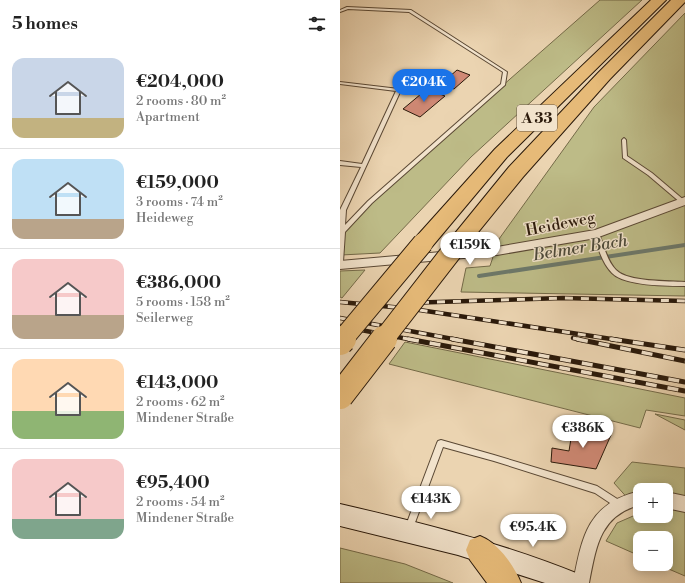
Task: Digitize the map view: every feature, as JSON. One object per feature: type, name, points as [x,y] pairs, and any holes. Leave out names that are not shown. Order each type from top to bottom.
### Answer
[{"type":"highway","name":"A 33","points":[[340,342],[501,153],[659,0]]},
{"type":"highway","name":"A 33","points":[[340,396],[459,242],[516,172],[604,76],[679,0]]},
{"type":"highway","points":[[480,550],[506,583]]},
{"type":"main road","points":[[340,515],[480,550],[540,569],[573,583]]},
{"type":"street","name":"Heideweg","points":[[340,265],[497,251],[596,234],[684,201]]},
{"type":"street","points":[[581,583],[588,548],[595,529],[613,507],[633,500]]},
{"type":"street","points":[[673,501],[685,504]]},
{"type":"lane","points":[[340,11],[347,8],[410,11],[504,72],[503,84],[370,202],[342,231]]},
{"type":"lane","points":[[340,83],[399,90],[344,210],[340,262]]},
{"type":"lane","points":[[624,140],[625,157],[650,174],[684,201]]},
{"type":"lane","points":[[340,163],[364,166]]},
{"type":"lane","points":[[596,234],[610,265],[616,274],[626,278],[685,284]]},
{"type":"lane","points":[[408,531],[440,443],[597,490],[619,505]]},
{"type":"shaded area","points":[[600,0],[642,0],[471,157],[380,253],[341,255],[342,231],[370,202]]},
{"type":"shaded area","points":[[685,13],[685,296],[461,292],[466,268],[490,266],[499,239],[594,107]]},
{"type":"shaded area","points":[[365,270],[342,298],[340,297],[340,271]]},
{"type":"shaded area","points":[[405,342],[685,398],[685,416],[646,410],[640,428],[389,364]]},
{"type":"shaded area","points":[[655,414],[685,420],[685,430]]},
{"type":"shaded area","points":[[632,462],[685,468],[685,576],[673,571],[673,531],[633,531],[633,553],[606,541],[617,523],[633,516],[633,523],[673,523],[673,483],[633,483],[633,504],[614,483]]},
{"type":"shaded area","points":[[340,548],[405,564],[453,583],[340,583]]},
{"type":"building","points":[[457,70],[470,75],[454,89],[441,84]]},
{"type":"building","points":[[427,89],[445,96],[420,117],[403,109]]},
{"type":"building","points":[[573,426],[611,435],[596,469],[551,462],[552,448],[569,451]]},
{"type":"waterway","name":"Belmer Bach","points":[[479,276],[685,245]]},
{"type":"railway","points":[[405,303],[563,298],[685,301]]},
{"type":"railway","points":[[340,302],[413,309],[618,340]]},
{"type":"railway","points":[[340,318],[458,340]]},
{"type":"railway","points":[[340,326],[413,340]]},
{"type":"railway","points":[[573,338],[582,340]]},
{"type":"railway","points":[[408,339],[685,391]]},
{"type":"railway","points":[[452,339],[685,382]]},
{"type":"railway","points":[[577,339],[685,361]]},
{"type":"railway","points":[[611,339],[685,350]]}]
